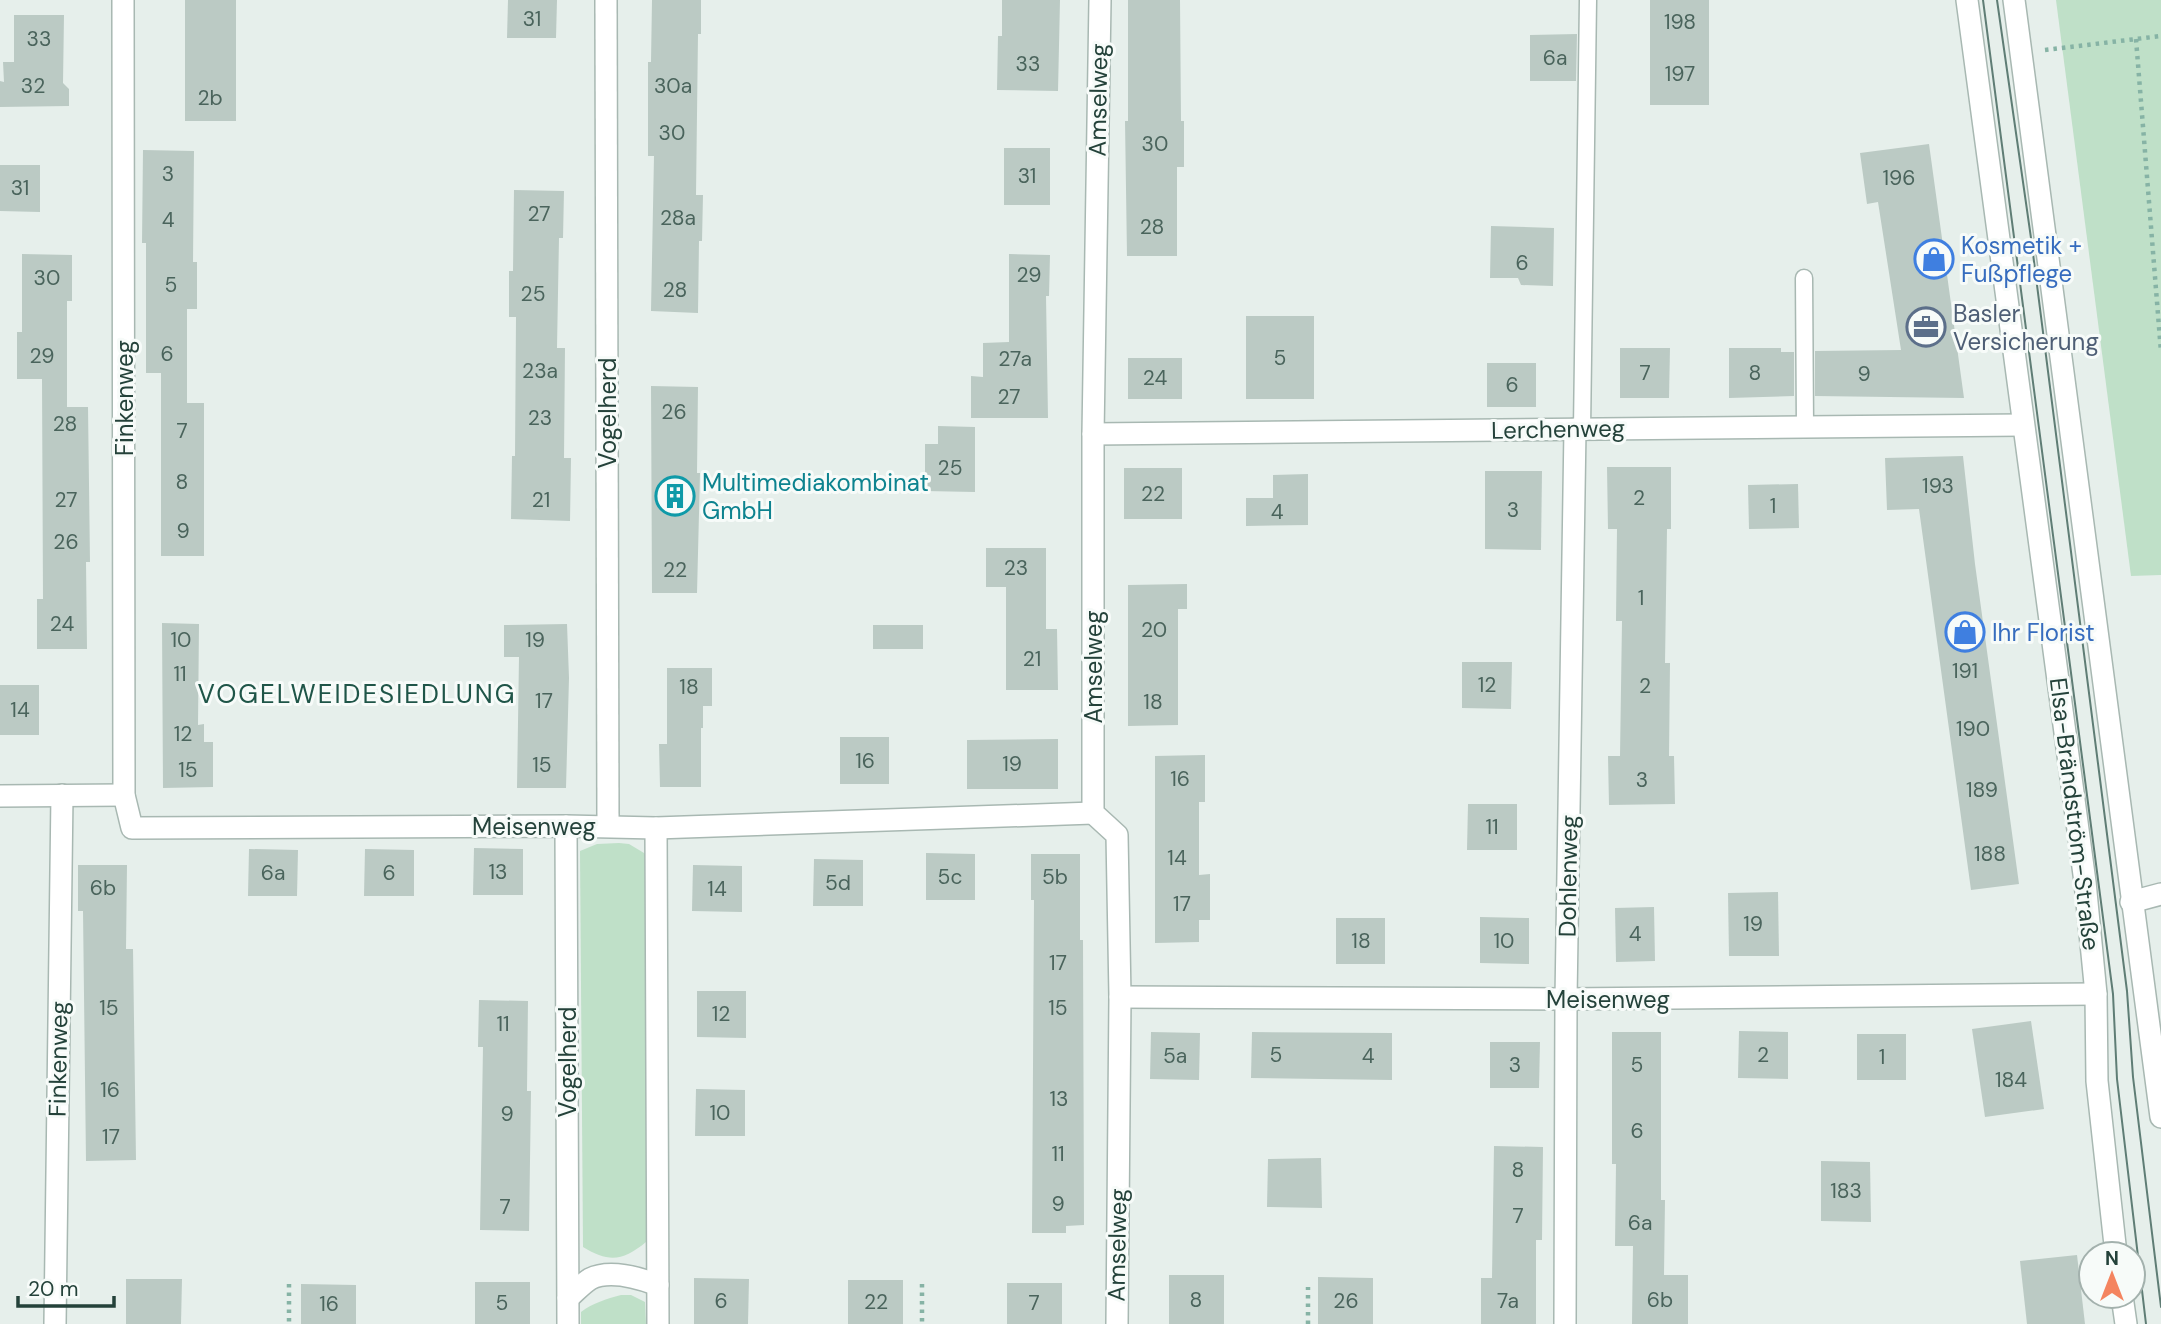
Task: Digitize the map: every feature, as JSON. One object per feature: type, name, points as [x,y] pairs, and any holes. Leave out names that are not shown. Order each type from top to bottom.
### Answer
[{"type":"street","name":"Finkenweg","points":[[123,0],[124,795]]},
{"type":"street","name":"Vogelherd","points":[[606,0],[608,826]]},
{"type":"street","name":"Amselweg","points":[[1100,0],[1093,434],[1093,813],[1117,835],[1120,997],[1117,1324]]},
{"type":"street","name":"Elsa-Brändström-Straße","points":[[1967,0],[2085,882],[2096,994],[2097,1081],[2114,1240]]},
{"type":"street","name":"Elsa-Brändström-Straße","points":[[2014,0],[2161,1117]]},
{"type":"street","name":"Lerchenweg","points":[[1093,434],[2023,425]]},
{"type":"street","name":"Dohlenweg","points":[[1565,1324],[1566,999],[1579,429]]},
{"type":"street","name":"Finkenweg","points":[[55,1324],[62,795]]},
{"type":"street","points":[[0,796],[124,795]]},
{"type":"street","name":"Meisenweg","points":[[124,795],[131,828],[656,828],[1093,813]]},
{"type":"street","name":"Vogelherd","points":[[566,826],[568,1324]]},
{"type":"street","points":[[656,828],[658,1324]]},
{"type":"street","points":[[2131,902],[2161,894]]},
{"type":"street","name":"Meisenweg","points":[[1120,997],[1566,999],[2096,994]]},
{"type":"street","points":[[568,1298],[591,1279],[605,1276],[638,1278],[658,1285]]},
{"type":"lane","points":[[1579,429],[1588,0]]},
{"type":"lane","points":[[1804,278],[1805,427]]},
{"type":"path","points":[[2062,47],[2161,36]]},
{"type":"path","points":[[2136,39],[2161,352]]},
{"type":"path","points":[[289,1284],[289,1324]]},
{"type":"path","points":[[922,1284],[922,1324]]},
{"type":"path","points":[[1308,1287],[1308,1324]]},
{"type":"green space","points":[[2056,0],[2161,0],[2161,575],[2131,576]]},
{"type":"green space","points":[[597,844],[629,844],[649,856],[646,1242],[630,1253],[616,1258],[601,1256],[583,1247],[580,851]]},
{"type":"green space","points":[[621,1295],[631,1295],[645,1302],[646,1324],[581,1324],[581,1312]]},
{"type":"building","points":[[185,0],[236,0],[236,121],[185,121]]},
{"type":"building","points":[[508,0],[557,0],[556,38],[507,38]]},
{"type":"building","points":[[652,0],[701,0],[701,34],[698,34],[696,195],[703,195],[698,313],[651,311],[654,156],[648,156],[648,62],[651,62]]},
{"type":"building","points":[[1002,0],[1060,0],[1058,91],[997,90]]},
{"type":"building","points":[[1128,0],[1180,0],[1184,167],[1177,167],[1177,256],[1127,256],[1125,121],[1128,121]]},
{"type":"building","points":[[1650,0],[1709,0],[1709,105],[1650,105]]},
{"type":"building","points":[[14,15],[64,15],[63,83],[69,89],[69,106],[0,107],[0,81],[4,82],[3,62],[14,62]]},
{"type":"building","points":[[1577,34],[1576,81],[1530,81],[1530,35]]},
{"type":"building","points":[[1929,144],[1964,398],[1815,396],[1815,351],[1901,350],[1878,202],[1867,204],[1860,153]]},
{"type":"building","points":[[1004,148],[1050,148],[1050,205],[1004,205]]},
{"type":"building","points":[[143,150],[194,151],[193,262],[197,262],[197,309],[187,309],[187,403],[204,403],[204,556],[161,556],[161,373],[146,373],[146,243],[142,243]]},
{"type":"building","points":[[0,165],[40,165],[40,212],[0,211]]},
{"type":"building","points":[[514,190],[564,191],[563,238],[559,238],[557,348],[565,348],[564,458],[571,458],[570,521],[511,519],[512,456],[515,456],[516,317],[509,317],[509,271],[513,271]]},
{"type":"building","points":[[1491,226],[1554,228],[1553,286],[1521,285],[1518,278],[1490,278]]},
{"type":"building","points":[[22,254],[72,255],[72,301],[67,301],[67,407],[88,407],[90,562],[86,562],[87,649],[37,649],[37,599],[43,599],[42,379],[17,379],[17,332],[22,332]]},
{"type":"building","points":[[1009,254],[1050,255],[1049,296],[1046,296],[1048,418],[971,418],[971,376],[983,377],[983,343],[1009,342]]},
{"type":"building","points":[[1246,316],[1314,316],[1314,399],[1246,399]]},
{"type":"building","points":[[1620,348],[1670,348],[1669,398],[1620,398]]},
{"type":"building","points":[[1729,348],[1781,348],[1781,352],[1794,352],[1794,396],[1729,398]]},
{"type":"building","points":[[1128,358],[1182,358],[1182,399],[1128,399]]},
{"type":"building","points":[[1487,363],[1536,363],[1536,407],[1487,407]]},
{"type":"building","points":[[651,386],[698,387],[697,473],[700,473],[697,593],[652,593]]},
{"type":"building","points":[[938,426],[975,427],[975,492],[925,491],[925,444],[938,444]]},
{"type":"building","points":[[1963,456],[1975,564],[2019,884],[1971,890],[1919,509],[1887,510],[1885,458]]},
{"type":"building","points":[[1607,467],[1671,467],[1671,529],[1667,529],[1665,663],[1670,663],[1669,756],[1674,756],[1675,804],[1609,805],[1608,756],[1620,756],[1622,621],[1616,621],[1617,529],[1608,529]]},
{"type":"building","points":[[1124,468],[1182,468],[1182,519],[1124,519]]},
{"type":"building","points":[[1485,471],[1542,471],[1541,550],[1485,549]]},
{"type":"building","points":[[1308,474],[1308,525],[1246,526],[1246,498],[1273,498],[1273,475]]},
{"type":"building","points":[[1798,484],[1799,528],[1749,529],[1748,485]]},
{"type":"building","points":[[986,548],[1046,548],[1046,629],[1057,629],[1058,690],[1006,690],[1006,587],[986,587]]},
{"type":"building","points":[[1187,584],[1187,609],[1178,609],[1178,725],[1128,726],[1128,585]]},
{"type":"building","points":[[162,623],[199,624],[198,725],[204,724],[204,742],[213,742],[213,787],[163,788]]},
{"type":"building","points":[[567,624],[569,678],[566,788],[517,788],[519,657],[504,657],[504,625]]},
{"type":"building","points":[[873,625],[923,625],[923,649],[873,649]]},
{"type":"building","points":[[1462,662],[1512,662],[1511,709],[1462,708]]},
{"type":"building","points":[[667,668],[712,668],[712,706],[703,706],[701,787],[660,787],[659,744],[667,744]]},
{"type":"building","points":[[0,685],[39,685],[39,735],[0,735]]},
{"type":"building","points":[[840,737],[889,737],[889,784],[840,784]]},
{"type":"building","points":[[1058,739],[1058,789],[967,789],[967,740]]},
{"type":"building","points":[[1205,755],[1205,802],[1199,802],[1199,875],[1210,874],[1210,920],[1199,920],[1199,942],[1155,943],[1155,756]]},
{"type":"building","points":[[1468,804],[1517,804],[1517,850],[1467,850]]},
{"type":"building","points":[[474,848],[523,849],[523,895],[473,895]]},
{"type":"building","points":[[249,849],[298,850],[297,896],[248,896]]},
{"type":"building","points":[[365,849],[414,850],[414,896],[364,896]]},
{"type":"building","points":[[926,853],[975,854],[975,900],[926,900]]},
{"type":"building","points":[[1031,854],[1080,854],[1084,1225],[1066,1226],[1066,1233],[1032,1233],[1034,900],[1031,900]]},
{"type":"building","points":[[814,859],[863,860],[863,906],[813,906]]},
{"type":"building","points":[[78,865],[127,865],[126,949],[133,949],[136,1160],[86,1161],[83,911],[78,911]]},
{"type":"building","points":[[693,865],[742,866],[742,912],[692,911]]},
{"type":"building","points":[[1778,892],[1779,956],[1729,956],[1728,893]]},
{"type":"building","points":[[1654,907],[1655,961],[1616,962],[1615,908]]},
{"type":"building","points":[[1480,917],[1529,918],[1529,964],[1480,963]]},
{"type":"building","points":[[1336,918],[1385,918],[1385,964],[1336,964]]},
{"type":"building","points":[[697,991],[746,991],[746,1038],[697,1037]]},
{"type":"building","points":[[479,1000],[528,1001],[527,1091],[531,1091],[529,1231],[480,1230],[483,1047],[478,1047]]},
{"type":"building","points":[[2031,1021],[2044,1109],[1985,1117],[1972,1029]]},
{"type":"building","points":[[1739,1031],[1788,1032],[1788,1079],[1738,1078]]},
{"type":"building","points":[[1151,1032],[1200,1033],[1199,1080],[1150,1079]]},
{"type":"building","points":[[1252,1032],[1392,1033],[1392,1080],[1251,1078]]},
{"type":"building","points":[[1612,1032],[1661,1032],[1664,1275],[1688,1275],[1688,1324],[1632,1324],[1633,1246],[1615,1246],[1616,1164],[1612,1164]]},
{"type":"building","points":[[1857,1034],[1906,1034],[1906,1080],[1857,1080]]},
{"type":"building","points":[[1490,1042],[1540,1042],[1539,1088],[1490,1088]]},
{"type":"building","points":[[696,1089],[745,1090],[745,1136],[695,1136]]},
{"type":"building","points":[[1494,1146],[1543,1147],[1542,1240],[1536,1240],[1536,1324],[1481,1324],[1481,1278],[1492,1278]]},
{"type":"building","points":[[1321,1158],[1322,1208],[1267,1207],[1268,1159]]},
{"type":"building","points":[[1821,1161],[1870,1162],[1871,1222],[1821,1221]]},
{"type":"building","points":[[2077,1255],[2077,1310],[2083,1310],[2085,1324],[2027,1324],[2020,1261]]},
{"type":"building","points":[[1169,1275],[1224,1275],[1224,1324],[1169,1324]]},
{"type":"building","points":[[1318,1277],[1373,1278],[1373,1324],[1318,1324]]},
{"type":"building","points":[[694,1278],[749,1279],[748,1324],[694,1324]]},
{"type":"building","points":[[126,1279],[182,1279],[181,1324],[126,1324]]},
{"type":"building","points":[[848,1280],[903,1280],[903,1324],[848,1324]]},
{"type":"building","points":[[475,1282],[530,1282],[530,1324],[475,1324]]},
{"type":"building","points":[[1007,1283],[1062,1283],[1062,1324],[1007,1324]]},
{"type":"building","points":[[301,1284],[356,1285],[356,1324],[301,1324]]},
{"type":"tram line","points":[[1983,0],[2113,994],[2117,1079],[2146,1324]]},
{"type":"tram line","points":[[1997,0],[2031,238],[2127,991],[2133,1077],[2161,1307]]},
{"type":"place","name":"Kosmetik + Fußpflege","points":[[1934,259]]},
{"type":"place","name":"Basler Versicherung","points":[[1926,327]]},
{"type":"place","name":"Multimediakombinat GmbH","points":[[675,496]]},
{"type":"place","name":"Ihr Florist","points":[[1965,632]]},
{"type":"district","name":"VOGELWEIDESIEDLUNG","points":[[357,694]]}]
